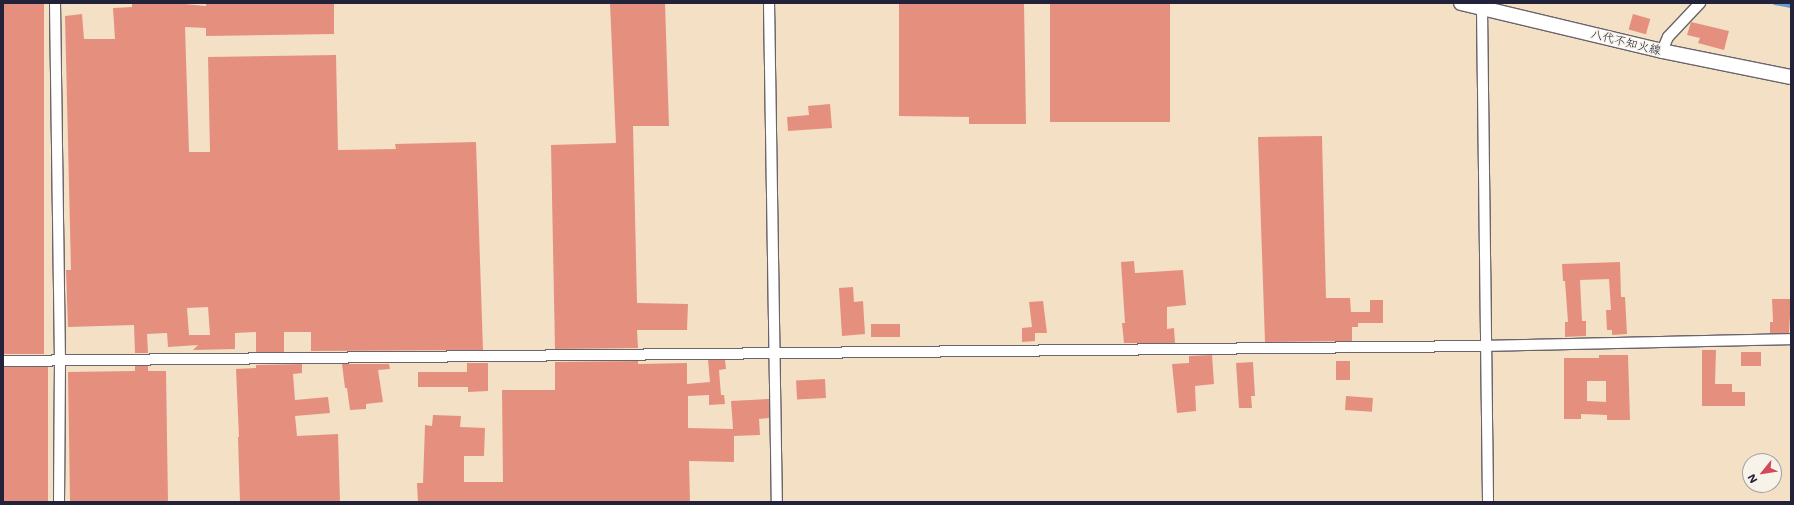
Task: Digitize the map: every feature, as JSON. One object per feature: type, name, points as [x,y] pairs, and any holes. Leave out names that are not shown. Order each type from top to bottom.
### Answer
[{"type":"main road","name":"八代不知火線","points":[[1461,3],[1662,51],[1791,77]]},
{"type":"street","points":[[55,3],[60,360],[59,502]]},
{"type":"street","points":[[769,3],[777,502]]},
{"type":"street","points":[[1662,51],[1668,37],[1700,3]]},
{"type":"street","points":[[1482,8],[1488,502]]},
{"type":"street","points":[[3,361],[1486,346],[1791,339]]},
{"type":"building","points":[[3,3],[44,3],[44,354],[3,354]]},
{"type":"building","points":[[132,3],[174,3],[206,6],[206,3],[334,3],[334,34],[206,36],[206,28],[185,27],[189,152],[210,152],[208,57],[336,55],[338,150],[396,149],[395,144],[476,142],[483,350],[311,351],[311,332],[284,332],[284,352],[256,352],[256,332],[235,333],[235,349],[193,350],[198,345],[168,347],[167,333],[147,334],[148,353],[135,353],[134,325],[68,327],[66,270],[71,270],[65,16],[82,14],[84,39],[115,39],[113,8],[132,7]],"holes":[[[208,307],[210,335],[189,335],[187,308]]]},
{"type":"building","points":[[610,3],[665,3],[669,126],[633,126],[637,303],[688,304],[687,330],[637,330],[638,348],[555,349],[551,145],[616,143]]},
{"type":"building","points":[[899,3],[1024,3],[1026,124],[969,124],[969,117],[899,116]]},
{"type":"building","points":[[1050,3],[1170,3],[1170,122],[1050,122]]},
{"type":"building","points":[[1633,14],[1650,19],[1646,34],[1629,29]]},
{"type":"building","points":[[1691,22],[1729,31],[1724,50],[1698,43],[1700,38],[1687,35]]},
{"type":"building","points":[[830,104],[832,128],[788,131],[787,117],[809,115],[808,106]]},
{"type":"building","points":[[1322,136],[1326,298],[1350,298],[1351,312],[1370,312],[1370,300],[1383,300],[1383,323],[1358,323],[1358,327],[1352,327],[1352,341],[1265,342],[1258,137]]},
{"type":"building","points":[[1134,261],[1135,273],[1183,270],[1186,305],[1167,307],[1167,329],[1174,328],[1175,343],[1124,343],[1122,323],[1125,323],[1121,262]]},
{"type":"building","points":[[1620,262],[1621,297],[1625,297],[1627,334],[1612,335],[1612,330],[1607,330],[1606,310],[1611,310],[1609,279],[1580,280],[1582,321],[1586,321],[1586,336],[1565,337],[1565,322],[1568,322],[1565,281],[1563,281],[1562,264]]},
{"type":"building","points":[[853,287],[854,302],[863,301],[865,334],[842,336],[839,288]]},
{"type":"building","points":[[1772,299],[1791,299],[1789,333],[1770,333],[1770,322],[1773,322]]},
{"type":"building","points":[[1043,301],[1047,333],[1035,333],[1035,341],[1022,342],[1022,328],[1032,327],[1029,302]]},
{"type":"building","points":[[871,324],[900,324],[900,337],[871,337]]},
{"type":"building","points":[[1702,350],[1716,350],[1715,384],[1732,384],[1732,392],[1745,392],[1745,406],[1702,406]]},
{"type":"building","points":[[1741,352],[1761,352],[1761,366],[1741,366]]},
{"type":"building","points":[[1212,355],[1214,384],[1195,386],[1196,411],[1177,413],[1172,364],[1189,363],[1189,356]]},
{"type":"building","points":[[1599,355],[1628,355],[1630,420],[1607,420],[1607,415],[1581,414],[1581,419],[1564,419],[1564,358],[1599,358]],"holes":[[[1587,381],[1606,381],[1606,402],[1587,401]]]},
{"type":"building","points":[[708,360],[725,360],[726,369],[719,370],[721,395],[724,395],[725,404],[709,405],[709,395],[688,396],[688,428],[733,429],[731,401],[769,399],[769,418],[759,419],[760,435],[734,436],[734,462],[689,461],[690,502],[418,502],[417,483],[423,483],[425,425],[432,426],[433,415],[461,416],[460,427],[485,428],[484,456],[464,456],[464,482],[503,482],[502,390],[555,390],[555,362],[638,361],[638,364],[687,363],[687,384],[710,382]]},
{"type":"building","points":[[1336,361],[1350,361],[1350,380],[1336,380]]},
{"type":"building","points":[[1253,362],[1255,396],[1251,396],[1252,408],[1239,408],[1236,363]]},
{"type":"building","points":[[467,363],[488,363],[488,391],[468,392],[468,387],[418,387],[418,372],[467,372]]},
{"type":"building","points":[[302,364],[302,373],[293,374],[295,400],[328,397],[330,413],[295,416],[297,436],[338,434],[340,502],[240,502],[236,369],[256,368],[256,365]]},
{"type":"building","points":[[342,364],[389,364],[390,369],[378,370],[383,402],[366,404],[366,409],[350,410]]},
{"type":"building","points":[[135,366],[148,366],[148,371],[166,371],[168,502],[70,502],[68,372],[135,371]]},
{"type":"building","points":[[3,367],[48,367],[48,502],[3,502]]},
{"type":"building","points":[[825,379],[826,398],[797,399],[796,381]]},
{"type":"building","points":[[1346,396],[1373,398],[1372,412],[1345,410]]},
{"type":"waterway","points":[[1775,3],[1791,6]]}]
